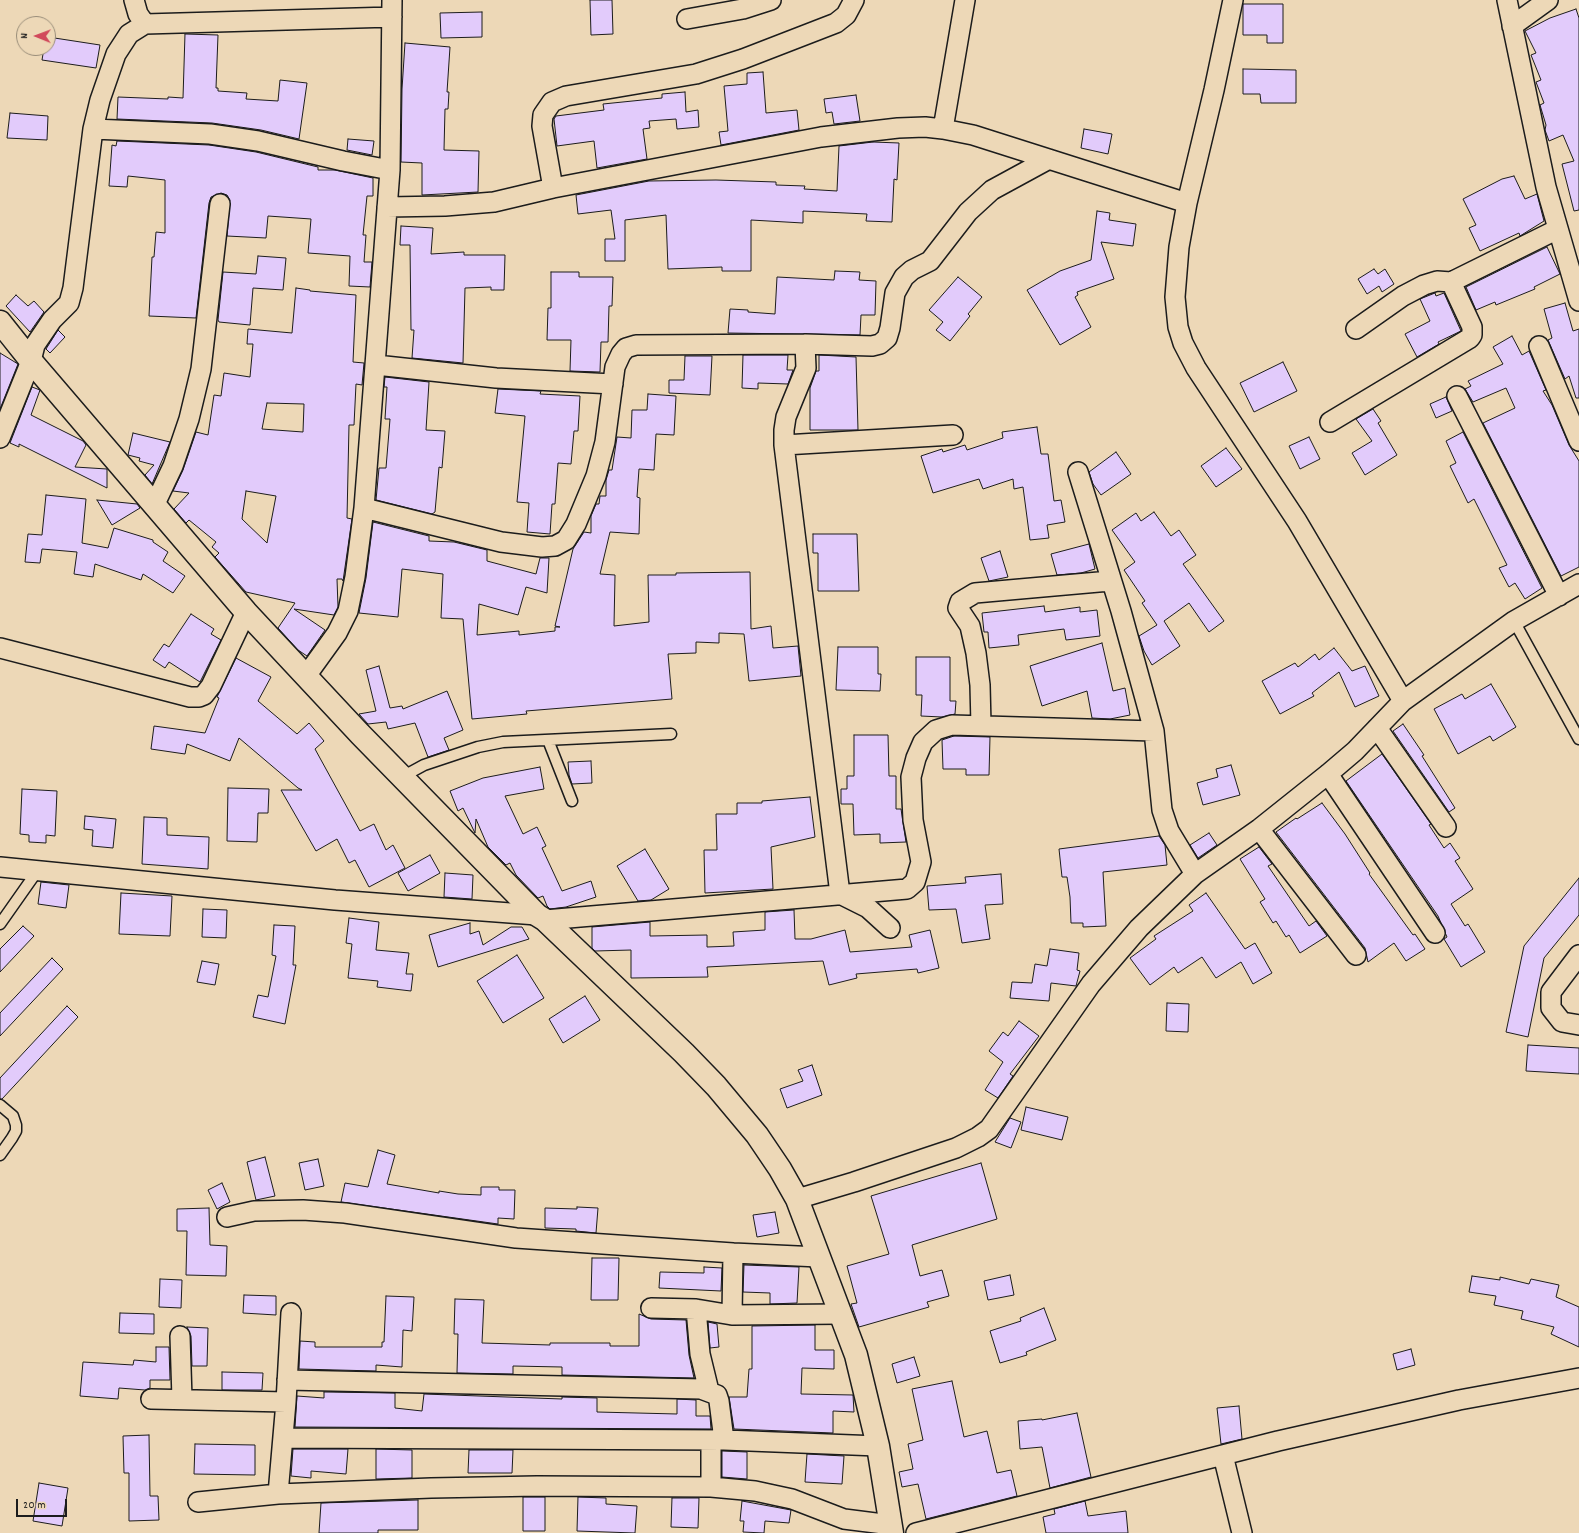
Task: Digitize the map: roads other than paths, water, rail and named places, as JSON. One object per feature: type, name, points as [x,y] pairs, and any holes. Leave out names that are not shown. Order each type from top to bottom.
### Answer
[{"type":"street","points":[[134,0],[138,14],[145,24]]},
{"type":"street","points":[[687,19],[743,8],[771,0]]},
{"type":"street","points":[[553,188],[542,126],[543,115],[552,102],[566,96],[696,74],[743,59],[836,23],[846,15],[854,0]]},
{"type":"street","points":[[943,128],[965,0]]},
{"type":"street","points":[[1233,0],[1214,90],[1187,203],[1179,247],[1175,297],[1178,327],[1183,343],[1196,368],[1297,521],[1404,701]]},
{"type":"street","points":[[1507,0],[1538,158],[1579,301]]},
{"type":"street","points":[[1512,26],[1548,0]]},
{"type":"street","points":[[0,438],[31,361],[35,345],[52,320],[69,303],[73,288],[93,129],[100,100],[116,54],[129,34],[134,29],[145,24],[392,9],[390,170],[376,365],[364,508],[356,577],[348,611],[337,633],[306,676]]},
{"type":"street","points":[[387,207],[445,206],[494,202],[553,188],[821,137],[898,128],[943,128],[973,135],[1187,203]]},
{"type":"street","points":[[93,129],[216,135],[258,140],[342,162],[390,170]]},
{"type":"street","points":[[364,508],[501,542],[542,547],[555,546],[566,540],[576,524],[596,476],[605,442],[615,367],[621,354],[626,348],[636,345],[805,344],[872,346],[880,344],[887,338],[890,328],[895,293],[904,277],[912,270],[930,261],[968,212],[992,190],[1049,159]]},
{"type":"street","points":[[154,506],[173,466],[189,419],[201,369],[220,204]]},
{"type":"street","points":[[1356,329],[1403,296],[1424,285],[1437,281],[1451,282],[1558,229]]},
{"type":"street","points":[[1330,422],[1470,338],[1472,335],[1472,327],[1451,282]]},
{"type":"street","points":[[0,322],[31,361],[246,612],[402,777],[541,917],[684,1053],[716,1086],[757,1135],[780,1169],[797,1199],[856,1355],[878,1446],[892,1529],[844,1519],[792,1499],[770,1494],[711,1487],[537,1486],[278,1494],[198,1502]]},
{"type":"street","points":[[805,344],[806,368],[786,417],[784,445],[840,894]]},
{"type":"street","points":[[1539,346],[1579,441]]},
{"type":"street","points":[[376,365],[496,378],[613,384]]},
{"type":"street","points":[[1457,396],[1559,596]]},
{"type":"street","points":[[784,445],[953,435]]},
{"type":"street","points":[[1078,472],[1110,581],[1121,611],[1154,731],[1162,810],[1169,831],[1195,874]]},
{"type":"street","points":[[981,725],[980,685],[976,653],[970,626],[958,608],[960,602],[975,593],[1110,581]]},
{"type":"street","points":[[797,1199],[854,1182],[956,1148],[978,1137],[989,1129],[1091,984],[1139,928],[1195,874],[1259,829],[1328,774],[1378,728],[1404,701],[1514,621],[1579,584]]},
{"type":"street","points":[[0,648],[190,697],[199,696],[204,695],[211,686],[246,612]]},
{"type":"street","points":[[0,867],[335,900],[541,917],[907,889],[915,882],[921,862],[911,797],[911,777],[916,758],[924,742],[936,730],[952,725],[981,725],[1154,731]]},
{"type":"street","points":[[1378,728],[1446,827]]},
{"type":"street","points":[[1328,774],[1435,933]]},
{"type":"street","points":[[1259,829],[1356,955]]},
{"type":"street","points":[[840,894],[868,908],[890,928]]},
{"type":"street","points":[[1579,956],[1551,992],[1551,1008],[1562,1022],[1579,1025]]},
{"type":"street","points":[[227,1217],[254,1211],[303,1210],[346,1213],[516,1238],[733,1253],[819,1257]]},
{"type":"street","points":[[732,1315],[733,1253]]},
{"type":"street","points":[[651,1308],[696,1309],[732,1315],[840,1314]]},
{"type":"street","points":[[696,1309],[700,1354],[709,1391]]},
{"type":"street","points":[[278,1494],[284,1438],[291,1313]]},
{"type":"street","points":[[180,1336],[182,1399]]},
{"type":"street","points":[[916,1533],[1223,1455],[1458,1400],[1579,1378]]},
{"type":"street","points":[[287,1380],[683,1388],[709,1391],[717,1395],[719,1401],[717,1440],[711,1487]]},
{"type":"street","points":[[151,1398],[286,1402]]},
{"type":"street","points":[[284,1438],[717,1440],[878,1446]]},
{"type":"street","points":[[1223,1455],[1242,1533]]},
{"type":"lane","points":[[1514,621],[1579,739]]},
{"type":"lane","points":[[402,777],[424,765],[478,746],[503,742],[671,734]]},
{"type":"lane","points":[[548,740],[572,801]]},
{"type":"lane","points":[[0,924],[38,870]]},
{"type":"lane","points":[[0,1105],[13,1116],[16,1125],[16,1130],[12,1138],[0,1155]]}]
